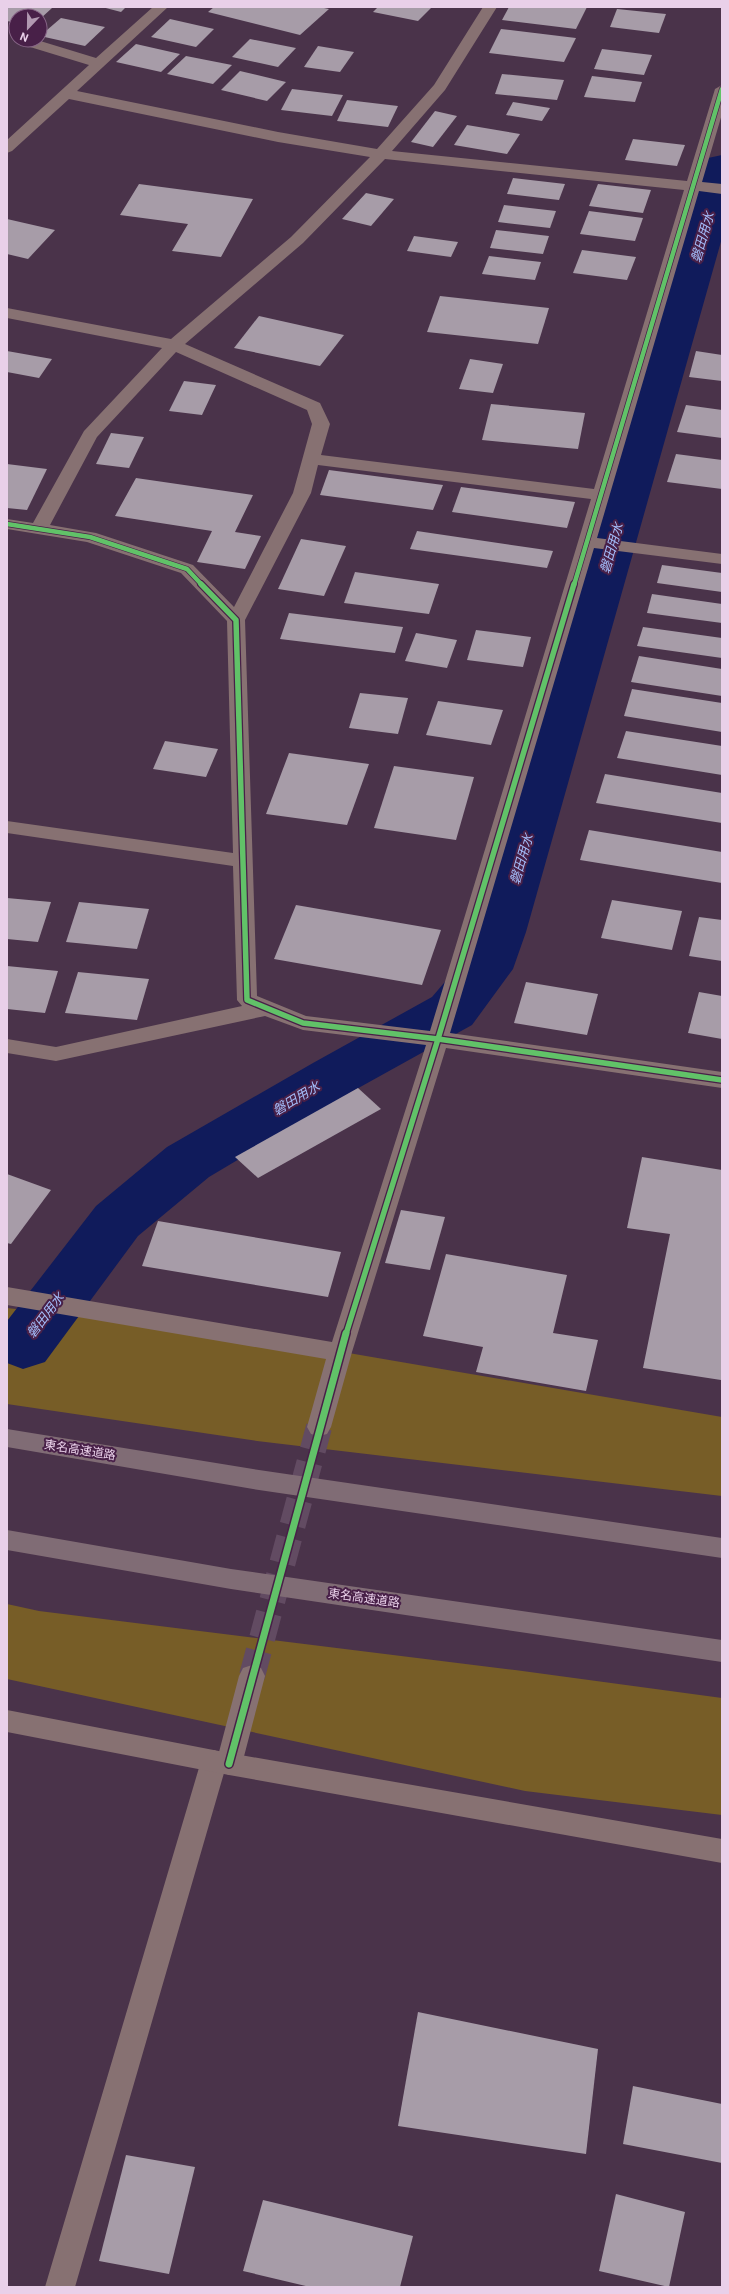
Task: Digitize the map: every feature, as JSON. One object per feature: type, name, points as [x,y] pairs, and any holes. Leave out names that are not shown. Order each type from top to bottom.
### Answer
[{"type":"highway","name":"東名高速道路","points":[[7,1438],[259,1480],[722,1548]]},
{"type":"highway","name":"東名高速道路","points":[[7,1540],[231,1579],[722,1650]]},
{"type":"street","points":[[10,141],[68,94],[161,7]]},
{"type":"street","points":[[39,528],[90,435],[174,345],[296,240],[381,154],[440,87],[490,7]]},
{"type":"street","points":[[48,48],[100,64]]},
{"type":"street","points":[[319,1428],[340,1352],[438,1039],[722,89]]},
{"type":"street","points":[[68,94],[278,137],[381,154],[722,189]]},
{"type":"street","points":[[7,313],[174,345],[314,407],[321,424],[302,493],[236,620],[247,1000],[303,1023],[438,1039],[722,1080]]},
{"type":"street","points":[[311,459],[601,495]]},
{"type":"street","points":[[7,524],[90,537],[187,569],[236,620]]},
{"type":"street","points":[[587,542],[722,559]]},
{"type":"street","points":[[7,827],[243,861]]},
{"type":"street","points":[[7,1046],[56,1054],[266,1008]]},
{"type":"street","points":[[7,1296],[340,1352]]},
{"type":"street","points":[[60,2287],[221,1762],[252,1676]]},
{"type":"street","points":[[7,1721],[221,1762],[722,1851]]},
{"type":"shaded area","points":[[7,1308],[249,1336],[722,1417],[722,1496],[257,1441],[7,1404]]},
{"type":"shaded area","points":[[7,1604],[39,1611],[515,1670],[722,1698],[722,1815],[525,1791],[7,1679]]},
{"type":"building","points":[[7,7],[52,8],[48,12],[48,8],[8,8],[7,21]]},
{"type":"building","points":[[102,7],[126,7],[121,12]]},
{"type":"building","points":[[214,7],[319,7],[329,9],[300,35],[208,12]]},
{"type":"building","points":[[378,7],[432,7],[418,21],[373,12]]},
{"type":"building","points":[[509,7],[587,7],[576,29],[502,20]]},
{"type":"building","points":[[617,9],[666,14],[659,33],[610,27]]},
{"type":"building","points":[[61,18],[105,27],[85,46],[48,38],[48,29]]},
{"type":"building","points":[[170,19],[214,29],[196,47],[151,37]]},
{"type":"building","points":[[501,29],[576,38],[564,62],[489,53]]},
{"type":"building","points":[[250,39],[296,48],[278,67],[232,57]]},
{"type":"building","points":[[136,44],[180,54],[161,72],[116,62]]},
{"type":"building","points":[[318,46],[354,52],[340,72],[304,67]]},
{"type":"building","points":[[602,49],[652,55],[644,75],[594,69]]},
{"type":"building","points":[[186,56],[232,65],[213,84],[167,74]]},
{"type":"building","points":[[240,71],[286,82],[267,101],[221,90]]},
{"type":"building","points":[[502,74],[564,80],[557,100],[495,94]]},
{"type":"building","points":[[592,76],[642,82],[635,102],[584,97]]},
{"type":"building","points":[[292,89],[343,95],[332,116],[281,110]]},
{"type":"building","points":[[347,100],[398,106],[388,127],[337,121]]},
{"type":"building","points":[[513,102],[550,108],[542,121],[506,115]]},
{"type":"building","points":[[435,111],[457,116],[433,147],[411,142]]},
{"type":"building","points":[[467,125],[520,134],[507,154],[454,145]]},
{"type":"building","points":[[633,139],[685,145],[677,166],[625,160]]},
{"type":"building","points":[[513,178],[565,184],[559,200],[507,194]]},
{"type":"building","points":[[139,184],[253,199],[221,257],[172,251],[188,224],[120,215]]},
{"type":"building","points":[[598,184],[651,190],[643,213],[589,206]]},
{"type":"building","points":[[366,193],[394,199],[371,226],[342,219]]},
{"type":"building","points":[[504,205],[556,211],[550,228],[498,222]]},
{"type":"building","points":[[589,211],[643,218],[635,241],[580,234]]},
{"type":"building","points":[[7,219],[55,230],[28,259],[7,254]]},
{"type":"building","points":[[496,230],[549,236],[543,254],[490,248]]},
{"type":"building","points":[[414,236],[458,242],[451,257],[407,251]]},
{"type":"building","points":[[582,250],[636,257],[627,280],[573,273]]},
{"type":"building","points":[[489,256],[541,262],[535,280],[482,274]]},
{"type":"building","points":[[440,296],[549,308],[538,344],[427,332]]},
{"type":"building","points":[[259,316],[344,335],[320,366],[234,348]]},
{"type":"building","points":[[7,351],[52,359],[39,378],[7,372]]},
{"type":"building","points":[[696,351],[722,355],[722,381],[689,377]]},
{"type":"building","points":[[470,359],[503,364],[493,393],[459,389]]},
{"type":"building","points":[[184,381],[216,385],[202,415],[169,411]]},
{"type":"building","points":[[491,404],[585,413],[578,449],[482,440]]},
{"type":"building","points":[[686,405],[722,410],[722,438],[677,432]]},
{"type":"building","points":[[111,433],[144,437],[129,468],[96,464]]},
{"type":"building","points":[[676,454],[722,460],[722,489],[667,482]]},
{"type":"building","points":[[7,464],[47,469],[27,510],[7,508]]},
{"type":"building","points":[[329,470],[443,485],[433,510],[320,495]]},
{"type":"building","points":[[136,478],[253,495],[235,532],[261,536],[245,569],[197,562],[212,531],[115,516]]},
{"type":"building","points":[[461,487],[575,502],[567,528],[452,512]]},
{"type":"building","points":[[417,531],[553,551],[547,568],[410,549]]},
{"type":"building","points":[[301,539],[346,546],[324,596],[278,589]]},
{"type":"building","points":[[662,565],[722,573],[722,592],[657,583]]},
{"type":"building","points":[[355,572],[439,584],[429,614],[344,603]]},
{"type":"building","points":[[652,594],[722,604],[722,623],[647,613]]},
{"type":"building","points":[[289,613],[403,627],[395,653],[280,639]]},
{"type":"building","points":[[643,627],[722,638],[722,658],[637,646]]},
{"type":"building","points":[[476,630],[531,637],[523,667],[467,660]]},
{"type":"building","points":[[416,633],[457,640],[447,668],[405,661]]},
{"type":"building","points":[[639,656],[722,669],[722,696],[631,682]]},
{"type":"building","points":[[632,689],[722,703],[722,732],[624,716]]},
{"type":"building","points":[[360,693],[408,698],[398,734],[349,728]]},
{"type":"building","points":[[438,701],[503,710],[491,745],[426,735]]},
{"type":"building","points":[[626,731],[722,746],[722,775],[617,758]]},
{"type":"building","points":[[165,741],[218,749],[206,777],[153,769]]},
{"type":"building","points":[[289,753],[369,764],[347,825],[266,814]]},
{"type":"building","points":[[394,766],[474,777],[456,840],[374,828]]},
{"type":"building","points":[[605,774],[722,793],[722,823],[596,803]]},
{"type":"building","points":[[589,830],[722,852],[722,883],[580,860]]},
{"type":"building","points":[[7,898],[51,902],[38,942],[7,939]]},
{"type":"building","points":[[612,900],[682,911],[672,950],[601,938]]},
{"type":"building","points":[[79,902],[149,909],[137,949],[66,942]]},
{"type":"building","points":[[296,905],[441,930],[422,985],[274,959]]},
{"type":"building","points":[[699,917],[722,920],[722,961],[689,956]]},
{"type":"building","points":[[7,966],[58,971],[45,1013],[7,1009]]},
{"type":"building","points":[[78,972],[149,979],[137,1020],[65,1013]]},
{"type":"building","points":[[526,982],[598,994],[587,1035],[514,1023]]},
{"type":"building","points":[[699,992],[722,996],[722,1039],[688,1033]]},
{"type":"building","points":[[358,1088],[381,1109],[258,1178],[235,1157]]},
{"type":"building","points":[[642,1157],[722,1170],[721,1380],[643,1368],[670,1234],[627,1228]]},
{"type":"building","points":[[7,1174],[51,1190],[11,1244],[7,1243]]},
{"type":"building","points":[[401,1210],[445,1217],[430,1270],[385,1263]]},
{"type":"building","points":[[158,1221],[341,1252],[328,1297],[142,1266]]},
{"type":"building","points":[[446,1254],[567,1275],[553,1333],[598,1340],[586,1391],[476,1372],[483,1347],[423,1336]]},
{"type":"building","points":[[418,2012],[598,2049],[586,2154],[398,2126]]},
{"type":"building","points":[[633,2086],[722,2104],[722,2163],[623,2144]]},
{"type":"building","points":[[126,2155],[195,2167],[169,2274],[99,2261]]},
{"type":"building","points":[[616,2194],[685,2212],[669,2287],[599,2271]]},
{"type":"building","points":[[263,2200],[413,2236],[400,2287],[310,2287],[243,2271]]},
{"type":"waterway","name":"磐田用水","points":[[23,1345],[117,1221],[188,1162],[333,1077],[452,1011],[486,969],[499,932],[722,167]]},
{"type":"tunnel","points":[[252,1676],[319,1427]]},
{"type":"cycle path","points":[[229,1764],[340,1352],[438,1039],[722,89]]},
{"type":"cycle path","points":[[7,524],[90,537],[187,569],[236,620],[247,1000],[303,1023],[438,1039],[722,1080]]}]
